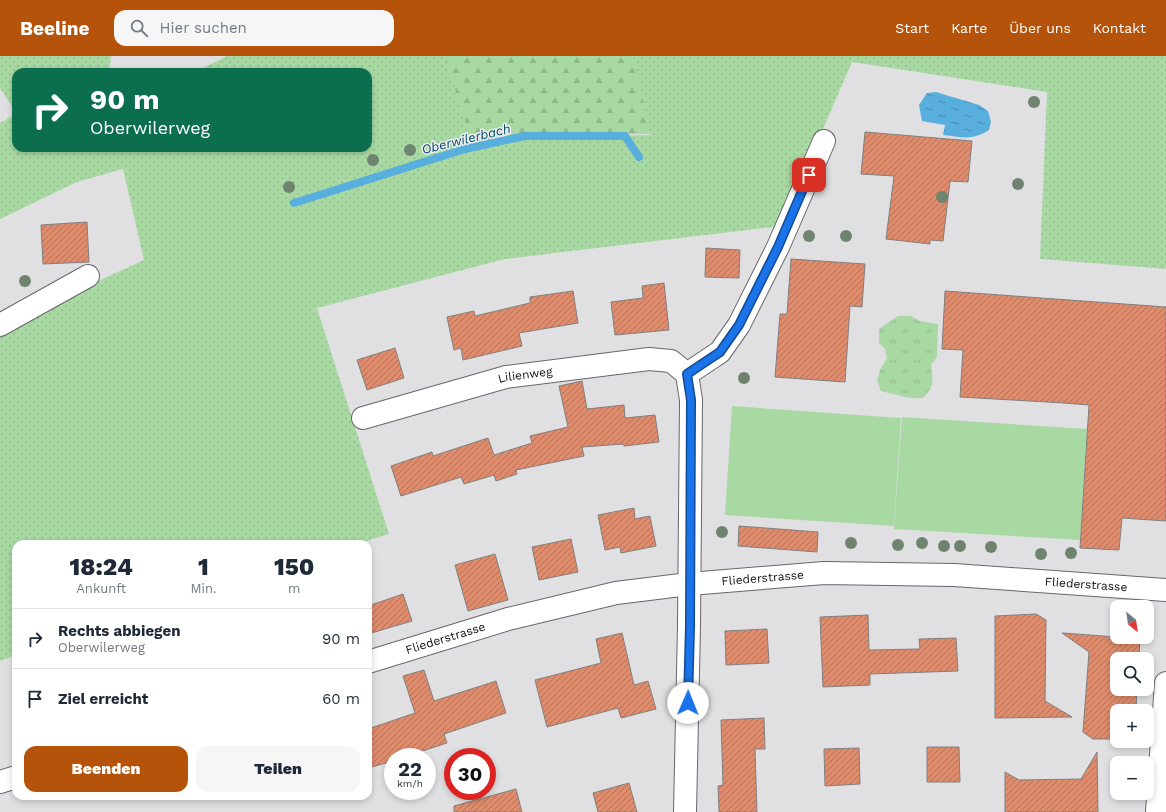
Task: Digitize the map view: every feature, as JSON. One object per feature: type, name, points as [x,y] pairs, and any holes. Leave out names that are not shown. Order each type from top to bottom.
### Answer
[{"type":"street","points":[[685,812],[690,626],[691,400],[687,374],[720,352],[739,325],[778,247],[824,141]]},
{"type":"street","points":[[0,326],[88,276]]},
{"type":"street","name":"Lilienweg","points":[[363,418],[506,377],[649,358],[671,361],[687,374]]},
{"type":"street","name":"Fliederstrasse","points":[[372,661],[508,619],[616,594],[689,584],[824,573],[954,575],[1166,590]]},
{"type":"street","points":[[1157,812],[1166,683]]},
{"type":"street","points":[[0,782],[12,778]]},
{"type":"green space","points":[[0,56],[111,56],[110,68],[12,68],[12,107],[0,88]]},
{"type":"green space","points":[[227,56],[445,56],[470,138],[650,135],[633,56],[1166,56],[1166,269],[1040,259],[1047,92],[852,62],[781,226],[505,259],[317,308],[389,534],[370,540],[12,540],[12,656],[0,661],[0,333],[61,298],[144,260],[123,169],[77,182],[0,219],[0,123],[12,116],[12,152],[372,152],[372,68],[203,68]]},
{"type":"green space","points":[[445,56],[634,56],[650,134],[469,136]]},
{"type":"green space","points":[[898,316],[911,316],[920,321],[938,324],[937,357],[931,365],[932,383],[930,390],[923,398],[909,398],[881,391],[877,381],[880,370],[887,358],[885,349],[879,343],[879,329]]},
{"type":"green space","points":[[732,406],[901,418],[894,526],[725,515]]},
{"type":"green space","points":[[902,417],[1087,429],[1080,540],[894,529]]},
{"type":"water","points":[[936,92],[979,105],[988,111],[991,122],[989,130],[972,137],[943,135],[945,125],[922,121],[919,105],[927,93]]},
{"type":"building","points":[[865,132],[972,141],[968,182],[950,181],[943,241],[930,240],[930,244],[886,239],[894,176],[861,174]]},
{"type":"building","points":[[87,222],[89,262],[43,264],[41,225]]},
{"type":"building","points":[[706,248],[740,250],[739,278],[705,277]]},
{"type":"building","points":[[791,259],[865,264],[862,307],[850,306],[845,382],[775,377],[780,314],[787,314]]},
{"type":"building","points":[[664,283],[669,330],[615,335],[611,302],[643,298],[642,286]]},
{"type":"building","points":[[573,291],[578,323],[519,333],[522,346],[463,360],[461,348],[454,350],[447,317],[474,311],[475,316],[530,303],[530,297]]},
{"type":"building","points":[[945,291],[1166,307],[1166,521],[1122,518],[1119,550],[1080,548],[1089,405],[960,397],[963,350],[942,349]]},
{"type":"building","points":[[395,348],[404,378],[367,390],[357,360]]},
{"type":"building","points":[[582,381],[587,409],[624,405],[625,418],[655,415],[659,442],[624,446],[623,444],[582,447],[584,456],[516,470],[517,474],[496,481],[494,475],[464,484],[461,477],[401,496],[391,466],[432,452],[433,456],[488,438],[494,455],[532,443],[530,436],[568,427],[559,386]]},
{"type":"building","points":[[634,508],[635,519],[650,516],[656,546],[621,553],[620,547],[605,550],[598,515]]},
{"type":"building","points":[[739,526],[818,532],[817,552],[738,546]]},
{"type":"building","points":[[571,539],[578,572],[539,580],[532,547]]},
{"type":"building","points":[[495,554],[508,600],[468,611],[455,565]]},
{"type":"building","points":[[403,594],[412,621],[372,633],[372,605]]},
{"type":"building","points":[[1036,614],[1046,620],[1045,701],[1072,717],[995,718],[995,616]]},
{"type":"building","points":[[868,615],[869,650],[920,649],[919,639],[956,638],[958,671],[870,674],[870,685],[823,687],[820,617]]},
{"type":"building","points":[[767,629],[769,663],[726,665],[725,631]]},
{"type":"building","points":[[622,633],[634,685],[648,681],[656,709],[621,718],[618,708],[547,727],[535,680],[601,663],[596,639]]},
{"type":"building","points":[[1062,633],[1110,636],[1110,644],[1140,644],[1139,652],[1110,652],[1110,696],[1137,696],[1136,704],[1110,704],[1110,739],[1093,739],[1083,732],[1089,652]]},
{"type":"building","points":[[424,670],[434,701],[496,681],[506,713],[444,734],[447,743],[432,748],[384,748],[384,764],[372,767],[372,728],[415,713],[403,676]]},
{"type":"building","points":[[764,718],[765,749],[755,749],[757,812],[719,812],[718,786],[723,785],[721,720]]},
{"type":"building","points":[[927,747],[959,747],[960,782],[927,782]]},
{"type":"building","points":[[859,748],[860,784],[825,786],[824,749]]},
{"type":"building","points":[[1097,752],[1098,812],[1005,812],[1005,772],[1019,780],[1081,779]]},
{"type":"building","points":[[629,783],[637,812],[598,812],[593,793]]},
{"type":"building","points":[[516,789],[522,812],[454,812],[454,806],[476,800],[496,800],[496,794]]},
{"type":"waterway","name":"Oberwilerbach","points":[[294,203],[465,149],[525,136],[625,136],[639,157]]},
{"type":"route","points":[[688,703],[690,626],[689,571],[691,400],[687,374],[720,352],[739,325],[778,247],[809,175]]}]
